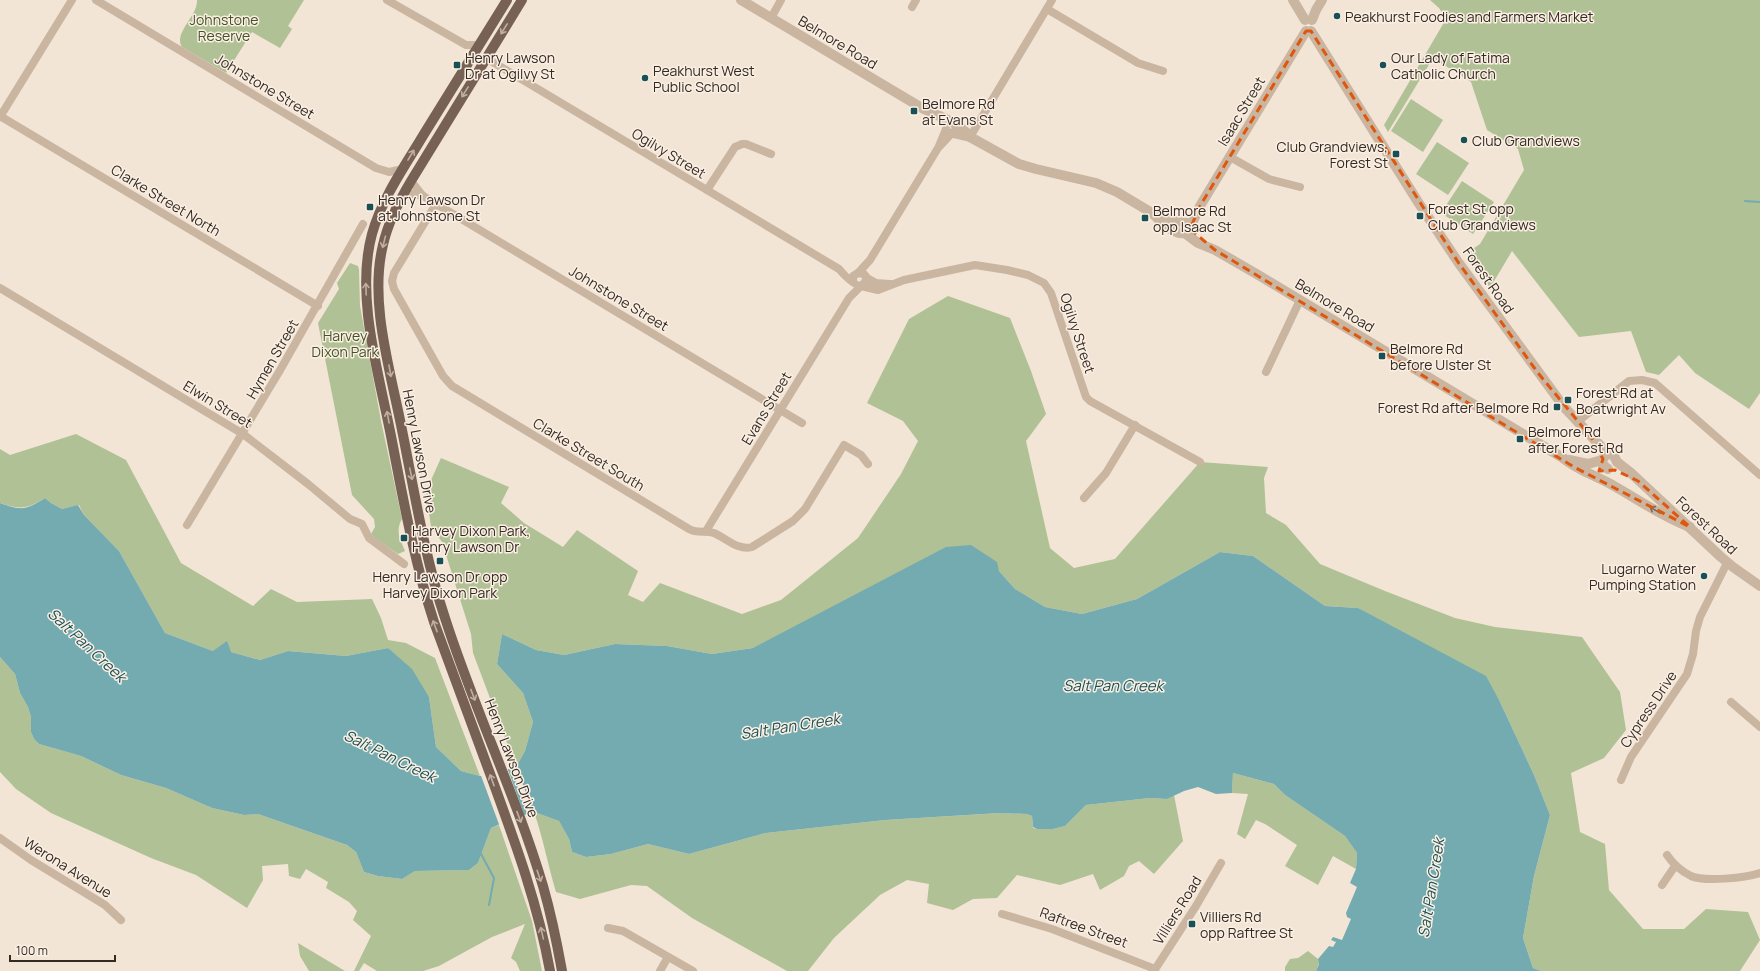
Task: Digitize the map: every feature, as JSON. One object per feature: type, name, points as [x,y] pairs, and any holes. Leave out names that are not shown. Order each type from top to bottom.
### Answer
[{"type":"main road","name":"Henry Lawson Drive","points":[[507,0],[388,195],[375,224],[368,255],[366,286],[369,321],[403,493],[426,596],[533,896],[543,934],[550,971]]},
{"type":"main road","name":"Henry Lawson Drive","points":[[522,0],[402,196],[389,223],[383,246],[379,270],[378,295],[381,321],[391,375],[420,520],[437,594],[459,659],[542,885],[555,933],[562,971]]},
{"type":"street","points":[[0,116],[72,0]]},
{"type":"street","name":"Johnstone Street","points":[[96,0],[376,168],[389,172],[403,169]]},
{"type":"street","points":[[387,0],[466,45],[479,45]]},
{"type":"street","name":"Belmore Road","points":[[741,0],[922,108],[950,128],[970,137],[1005,157],[1024,166],[1087,180],[1105,186],[1152,213],[1186,229],[1210,244],[1215,250],[1563,458],[1574,467],[1597,477],[1674,521],[1690,527]]},
{"type":"street","points":[[770,18],[781,0]]},
{"type":"street","points":[[970,137],[1052,0]]},
{"type":"street","name":"Forest Road","points":[[1293,0],[1436,229],[1529,360],[1577,422],[1591,437],[1604,458],[1614,456],[1612,467],[1638,480],[1727,563],[1760,586]]},
{"type":"street","name":"Isaac Street","points":[[1186,229],[1309,26],[1322,0]]},
{"type":"street","points":[[1047,9],[1138,63],[1163,71]]},
{"type":"street","name":"Ogilvy Street","points":[[486,58],[839,270],[846,277],[855,277]]},
{"type":"street","name":"Clarke Street North","points":[[0,116],[318,306]]},
{"type":"street","points":[[870,260],[865,284],[861,286],[855,285],[855,277],[870,260],[950,128]]},
{"type":"street","points":[[707,190],[735,147],[746,144],[771,154]]},
{"type":"street","points":[[1230,157],[1269,179],[1300,187]]},
{"type":"street","name":"Johnstone Street","points":[[411,181],[423,196],[802,424]]},
{"type":"street","points":[[402,196],[412,194],[423,196]]},
{"type":"street","name":"Clarke Street South","points":[[436,204],[398,267],[392,281],[394,289],[447,381],[467,395],[689,529],[698,532],[706,531],[740,547],[752,547],[798,518],[844,445],[861,455],[868,464]]},
{"type":"street","name":"Hymen Street","points":[[187,525],[243,434],[318,306],[363,224]]},
{"type":"street","name":"Ogilvy Street","points":[[861,286],[878,290],[891,284],[975,265],[1007,270],[1028,275],[1039,280],[1048,287],[1051,292],[1086,396],[1090,400],[1200,462]]},
{"type":"street","points":[[855,277],[862,273],[866,277]]},
{"type":"street","name":"Evans Street","points":[[849,298],[855,277]]},
{"type":"street","name":"Ogilvy Street","points":[[866,277],[876,283],[891,284]]},
{"type":"street","name":"Evans Street","points":[[706,531],[849,298],[861,286]]},
{"type":"street","name":"Elwin Street","points":[[0,288],[243,434],[316,490],[344,514],[362,524],[369,538],[404,564]]},
{"type":"street","points":[[1266,372],[1300,300]]},
{"type":"street","points":[[1577,422],[1629,381],[1642,380],[1655,383],[1760,475]]},
{"type":"street","points":[[1084,498],[1110,467],[1135,425]]},
{"type":"street","name":"Belmore Road","points":[[1563,458],[1588,464],[1604,458]]},
{"type":"street","points":[[1597,477],[1601,472],[1612,467]]},
{"type":"street","name":"Cypress Drive","points":[[1621,780],[1631,757],[1687,674],[1691,662],[1700,617],[1727,563]]},
{"type":"street","points":[[1730,702],[1760,727]]},
{"type":"street","name":"Werona Avenue","points":[[0,838],[31,860],[105,905],[121,920]]},
{"type":"street","points":[[1667,855],[1675,866],[1688,874],[1700,878],[1743,877],[1760,873]]},
{"type":"street","name":"Villiers Road","points":[[1155,970],[1196,906],[1221,863]]},
{"type":"street","points":[[1662,885],[1675,866]]},
{"type":"street","name":"Raftree Street","points":[[1002,914],[1052,929],[1155,970]]},
{"type":"street","points":[[608,928],[622,930],[693,971]]},
{"type":"street","points":[[660,971],[668,957]]},
{"type":"highlighted area","points":[[1306,31],[1311,31],[1458,262],[1538,373],[1591,437],[1603,459],[1599,471],[1615,470],[1638,481],[1690,527],[1574,467],[1215,250],[1190,229],[1200,206],[1295,47]]},
{"type":"green space","name":"Johnstone Reserve","points":[[197,0],[304,0],[288,26],[292,29],[280,48],[252,32],[226,73],[182,47],[180,42],[183,30],[194,12]]},
{"type":"green space","points":[[1430,0],[1760,0],[1760,393],[1749,409],[1695,373],[1679,355],[1659,375],[1646,372],[1631,331],[1579,337],[1512,251],[1490,288],[1467,253],[1480,244],[1524,170],[1518,149],[1487,130],[1471,82],[1433,58],[1388,132],[1384,125],[1446,19],[1439,8]]},
{"type":"green space","points":[[1411,99],[1443,120],[1423,152],[1391,131]]},
{"type":"green space","points":[[1437,142],[1469,163],[1448,195],[1416,174]]},
{"type":"green space","points":[[1462,181],[1494,202],[1473,234],[1441,213]]},
{"type":"green space","name":"Harvey Dixon Park","points":[[350,263],[358,266],[359,270],[360,306],[381,421],[402,519],[399,531],[400,539],[405,551],[398,554],[371,534],[375,527],[374,519],[352,495],[318,323],[339,289],[337,283]]},
{"type":"green space","points":[[948,296],[1010,318],[1046,414],[1026,441],[1050,548],[1074,568],[1115,559],[1200,462],[1268,467],[1264,478],[1266,513],[1286,525],[1320,564],[1455,618],[1495,627],[1582,637],[1620,692],[1626,730],[1604,758],[1571,773],[1580,832],[1605,844],[1609,890],[1643,929],[1684,929],[1706,909],[1748,912],[1760,940],[1740,971],[1541,971],[1533,968],[1523,938],[1534,876],[1550,815],[1534,775],[1500,702],[1358,608],[1325,606],[1253,556],[1220,552],[1137,599],[1082,614],[1045,607],[1015,589],[999,571],[753,648],[712,654],[667,646],[615,644],[564,655],[536,650],[502,634],[497,664],[523,693],[533,722],[525,751],[516,767],[473,653],[471,634],[442,542],[431,527],[426,491],[441,458],[509,487],[501,503],[524,523],[563,547],[577,530],[638,571],[628,595],[643,602],[660,583],[742,614],[781,600],[858,538],[901,474],[918,441],[903,421],[867,403],[909,319]]},
{"type":"green space","points":[[76,434],[126,460],[181,563],[253,606],[271,589],[297,602],[372,599],[381,618],[388,640],[406,643],[435,658],[480,776],[461,771],[436,747],[429,697],[388,648],[346,656],[288,651],[260,660],[231,652],[213,651],[165,633],[119,551],[84,515],[79,505],[62,509],[45,498],[24,507],[13,507],[0,503],[0,449],[10,455]]},
{"type":"green space","points":[[0,657],[15,674],[20,693],[28,707],[31,717],[31,732],[34,739],[39,744],[81,756],[121,775],[166,788],[212,808],[244,815],[258,814],[347,845],[356,852],[364,872],[378,876],[402,879],[415,871],[469,870],[478,863],[491,828],[499,825],[532,921],[542,971],[520,971],[516,962],[511,958],[525,924],[492,937],[439,966],[423,971],[377,971],[364,963],[359,971],[354,971],[371,936],[353,920],[357,911],[349,902],[326,888],[328,882],[306,869],[300,879],[289,876],[288,864],[262,866],[263,880],[247,908],[196,875],[151,858],[51,813],[16,789],[0,772]]},
{"type":"green space","points":[[1233,773],[1274,784],[1285,795],[1345,836],[1357,853],[1356,869],[1333,856],[1318,885],[1285,866],[1297,845],[1265,824],[1256,820],[1245,839],[1237,834],[1248,794],[1232,793]]},
{"type":"green space","points":[[1174,795],[1183,841],[1154,874],[1139,861],[1129,866],[1124,876],[1100,890],[1093,874],[1060,885],[1017,875],[997,898],[973,899],[953,910],[927,903],[929,884],[907,880],[880,895],[834,938],[808,971],[787,971],[692,918],[647,886],[631,885],[580,899],[556,892],[534,812],[559,821],[569,839],[572,852],[586,857],[611,854],[648,844],[689,854],[766,833],[885,820],[1001,813],[1027,814],[1032,816],[1033,828],[1053,829],[1065,826],[1086,805],[1150,798],[1167,799]]},
{"type":"green space","points":[[298,943],[345,971],[309,971],[300,956]]},
{"type":"green space","points":[[1308,951],[1318,959],[1319,963],[1316,971],[1285,971],[1285,967],[1290,959],[1298,958]]},
{"type":"water","name":"Salt Pan Creek","points":[[45,498],[62,509],[78,505],[84,515],[119,551],[165,633],[213,651],[227,641],[231,652],[260,660],[288,651],[346,656],[388,648],[412,669],[429,697],[436,747],[461,771],[480,776],[516,767],[525,751],[533,722],[523,693],[497,664],[502,634],[536,650],[564,655],[615,644],[667,646],[712,654],[753,648],[946,547],[971,545],[997,562],[999,571],[1015,589],[1045,607],[1082,614],[1137,599],[1220,552],[1253,556],[1325,606],[1358,608],[1486,676],[1500,702],[1534,775],[1550,815],[1534,876],[1523,938],[1533,968],[1541,971],[1316,971],[1319,964],[1318,959],[1329,946],[1333,947],[1336,942],[1331,940],[1333,937],[1342,940],[1351,919],[1347,917],[1346,913],[1357,887],[1350,883],[1356,869],[1357,853],[1345,836],[1285,795],[1274,784],[1233,773],[1232,793],[1216,794],[1198,787],[1184,791],[1167,799],[1150,798],[1086,805],[1065,826],[1053,829],[1037,829],[1033,827],[1032,816],[1027,814],[1000,813],[885,820],[766,833],[689,854],[648,844],[611,854],[586,857],[572,852],[569,839],[559,821],[534,812],[514,818],[491,828],[478,863],[469,870],[415,871],[402,879],[378,876],[364,872],[356,852],[347,845],[258,814],[244,815],[212,808],[166,788],[121,775],[81,756],[39,744],[34,739],[31,732],[31,717],[28,707],[20,693],[15,674],[0,657],[0,503],[24,508]]},
{"type":"pier","points":[[515,764],[534,814],[528,816],[510,766]]},
{"type":"pier","points":[[507,767],[525,817],[500,827],[480,773]]},
{"type":"waterway","points":[[1745,201],[1760,202]]},
{"type":"waterway","points":[[481,854],[494,878],[489,905]]},
{"type":"place","name":"Peakhurst Foodies and Farmers Market","points":[[1337,16]]},
{"type":"place","name":"Henry Lawson Dr at Ogilvy St","points":[[457,65]]},
{"type":"place","name":"Our Lady of Fatima Catholic Church","points":[[1383,65]]},
{"type":"place","name":"Peakhurst West Public School","points":[[645,78]]},
{"type":"place","name":"Belmore Rd at Evans St","points":[[914,111]]},
{"type":"place","name":"Club Grandviews","points":[[1464,140]]},
{"type":"place","name":"Club Grandviews, Forest St","points":[[1396,154]]},
{"type":"place","name":"Henry Lawson Dr at Johnstone St","points":[[370,207]]},
{"type":"place","name":"Forest St opp Club Grandviews","points":[[1420,216]]},
{"type":"place","name":"Belmore Rd opp Isaac St","points":[[1145,218]]},
{"type":"place","name":"Belmore Rd before Ulster St","points":[[1382,356]]},
{"type":"place","name":"Forest Rd at Boatwright Av","points":[[1568,400]]},
{"type":"place","name":"Forest Rd after Belmore Rd","points":[[1557,407]]},
{"type":"place","name":"Belmore Rd after Forest Rd","points":[[1520,439]]},
{"type":"place","name":"Harvey Dixon Park, Henry Lawson Dr","points":[[404,538]]},
{"type":"place","name":"Henry Lawson Dr opp Harvey Dixon Park","points":[[440,561]]},
{"type":"place","name":"Lugarno Water Pumping Station","points":[[1704,576]]},
{"type":"place","name":"Villiers Rd opp Raftree St","points":[[1192,924]]}]
